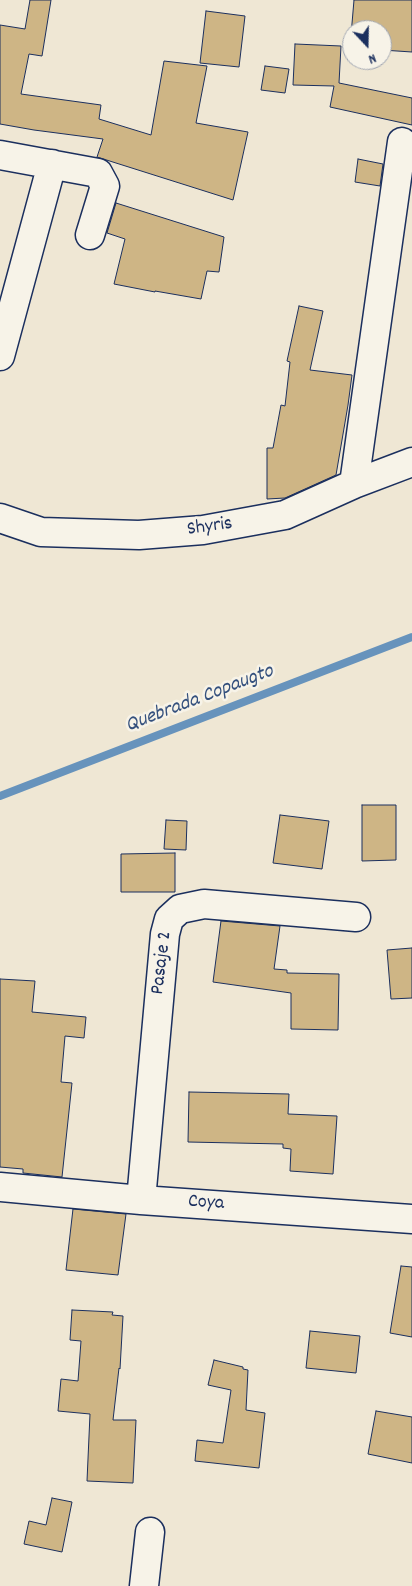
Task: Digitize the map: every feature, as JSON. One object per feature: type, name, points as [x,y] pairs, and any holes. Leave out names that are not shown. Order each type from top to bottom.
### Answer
[{"type":"street","points":[[354,484],[402,142]]},
{"type":"street","points":[[0,155],[98,173],[105,186],[90,235]]},
{"type":"street","points":[[0,356],[52,164]]},
{"type":"street","name":"Shyris","points":[[0,518],[41,532],[139,535],[203,530],[285,514],[354,484],[412,462]]},
{"type":"street","name":"Pasaje 2","points":[[141,1200],[165,934],[169,918],[180,909],[204,904],[356,917]]},
{"type":"street","name":"Coya","points":[[0,1187],[141,1200],[412,1219]]},
{"type":"street","points":[[144,1586],[150,1532]]},
{"type":"building","points":[[30,0],[51,0],[42,56],[29,54],[21,94],[101,105],[99,119],[151,135],[164,61],[207,66],[196,123],[248,132],[233,200],[97,157],[103,139],[0,124],[0,25],[25,29]]},
{"type":"building","points":[[354,0],[412,0],[412,52],[392,51],[392,20],[352,20]]},
{"type":"building","points":[[206,11],[245,16],[239,67],[200,63]]},
{"type":"building","points":[[295,44],[341,46],[339,83],[412,98],[412,125],[330,107],[334,86],[293,85]]},
{"type":"building","points":[[265,66],[289,69],[285,93],[261,90]]},
{"type":"building","points":[[358,159],[383,164],[380,186],[355,182]]},
{"type":"building","points":[[116,203],[224,237],[219,272],[207,271],[201,299],[114,284],[125,239],[107,233]]},
{"type":"building","points":[[299,306],[323,311],[310,370],[352,375],[348,405],[336,475],[285,498],[267,499],[267,448],[273,448],[281,405],[285,406],[290,362],[287,361]]},
{"type":"building","points":[[362,805],[396,805],[396,860],[362,861]]},
{"type":"building","points":[[280,815],[329,821],[322,869],[273,863]]},
{"type":"building","points":[[166,820],[187,821],[186,850],[164,849]]},
{"type":"building","points":[[175,853],[175,892],[121,892],[121,854]]},
{"type":"building","points":[[221,921],[280,926],[274,969],[287,970],[287,973],[339,974],[338,1030],[291,1029],[291,993],[213,982]]},
{"type":"building","points":[[412,948],[412,998],[391,999],[387,950]]},
{"type":"building","points":[[0,979],[35,981],[32,1012],[86,1017],[84,1038],[65,1036],[61,1082],[72,1083],[62,1177],[23,1173],[23,1169],[0,1167]]},
{"type":"building","points":[[189,1092],[289,1094],[288,1114],[337,1116],[333,1174],[290,1171],[291,1149],[283,1148],[283,1144],[188,1142]]},
{"type":"building","points":[[73,1209],[126,1214],[118,1275],[66,1270]]},
{"type":"building","points":[[401,1266],[412,1267],[412,1337],[390,1333]]},
{"type":"building","points":[[72,1310],[113,1312],[112,1315],[123,1316],[120,1369],[113,1420],[136,1420],[133,1483],[87,1481],[90,1414],[58,1411],[61,1379],[78,1381],[81,1341],[70,1340]]},
{"type":"building","points":[[310,1331],[360,1336],[356,1373],[306,1368]]},
{"type":"building","points":[[214,1360],[248,1370],[246,1410],[265,1413],[259,1468],[195,1461],[197,1440],[223,1443],[231,1390],[208,1385]]},
{"type":"building","points":[[376,1411],[412,1417],[412,1463],[368,1454]]},
{"type":"building","points":[[52,1498],[72,1502],[62,1552],[24,1544],[29,1521],[46,1525]]},
{"type":"waterway","name":"Quebrada Copaugto","points":[[0,796],[412,637]]}]
